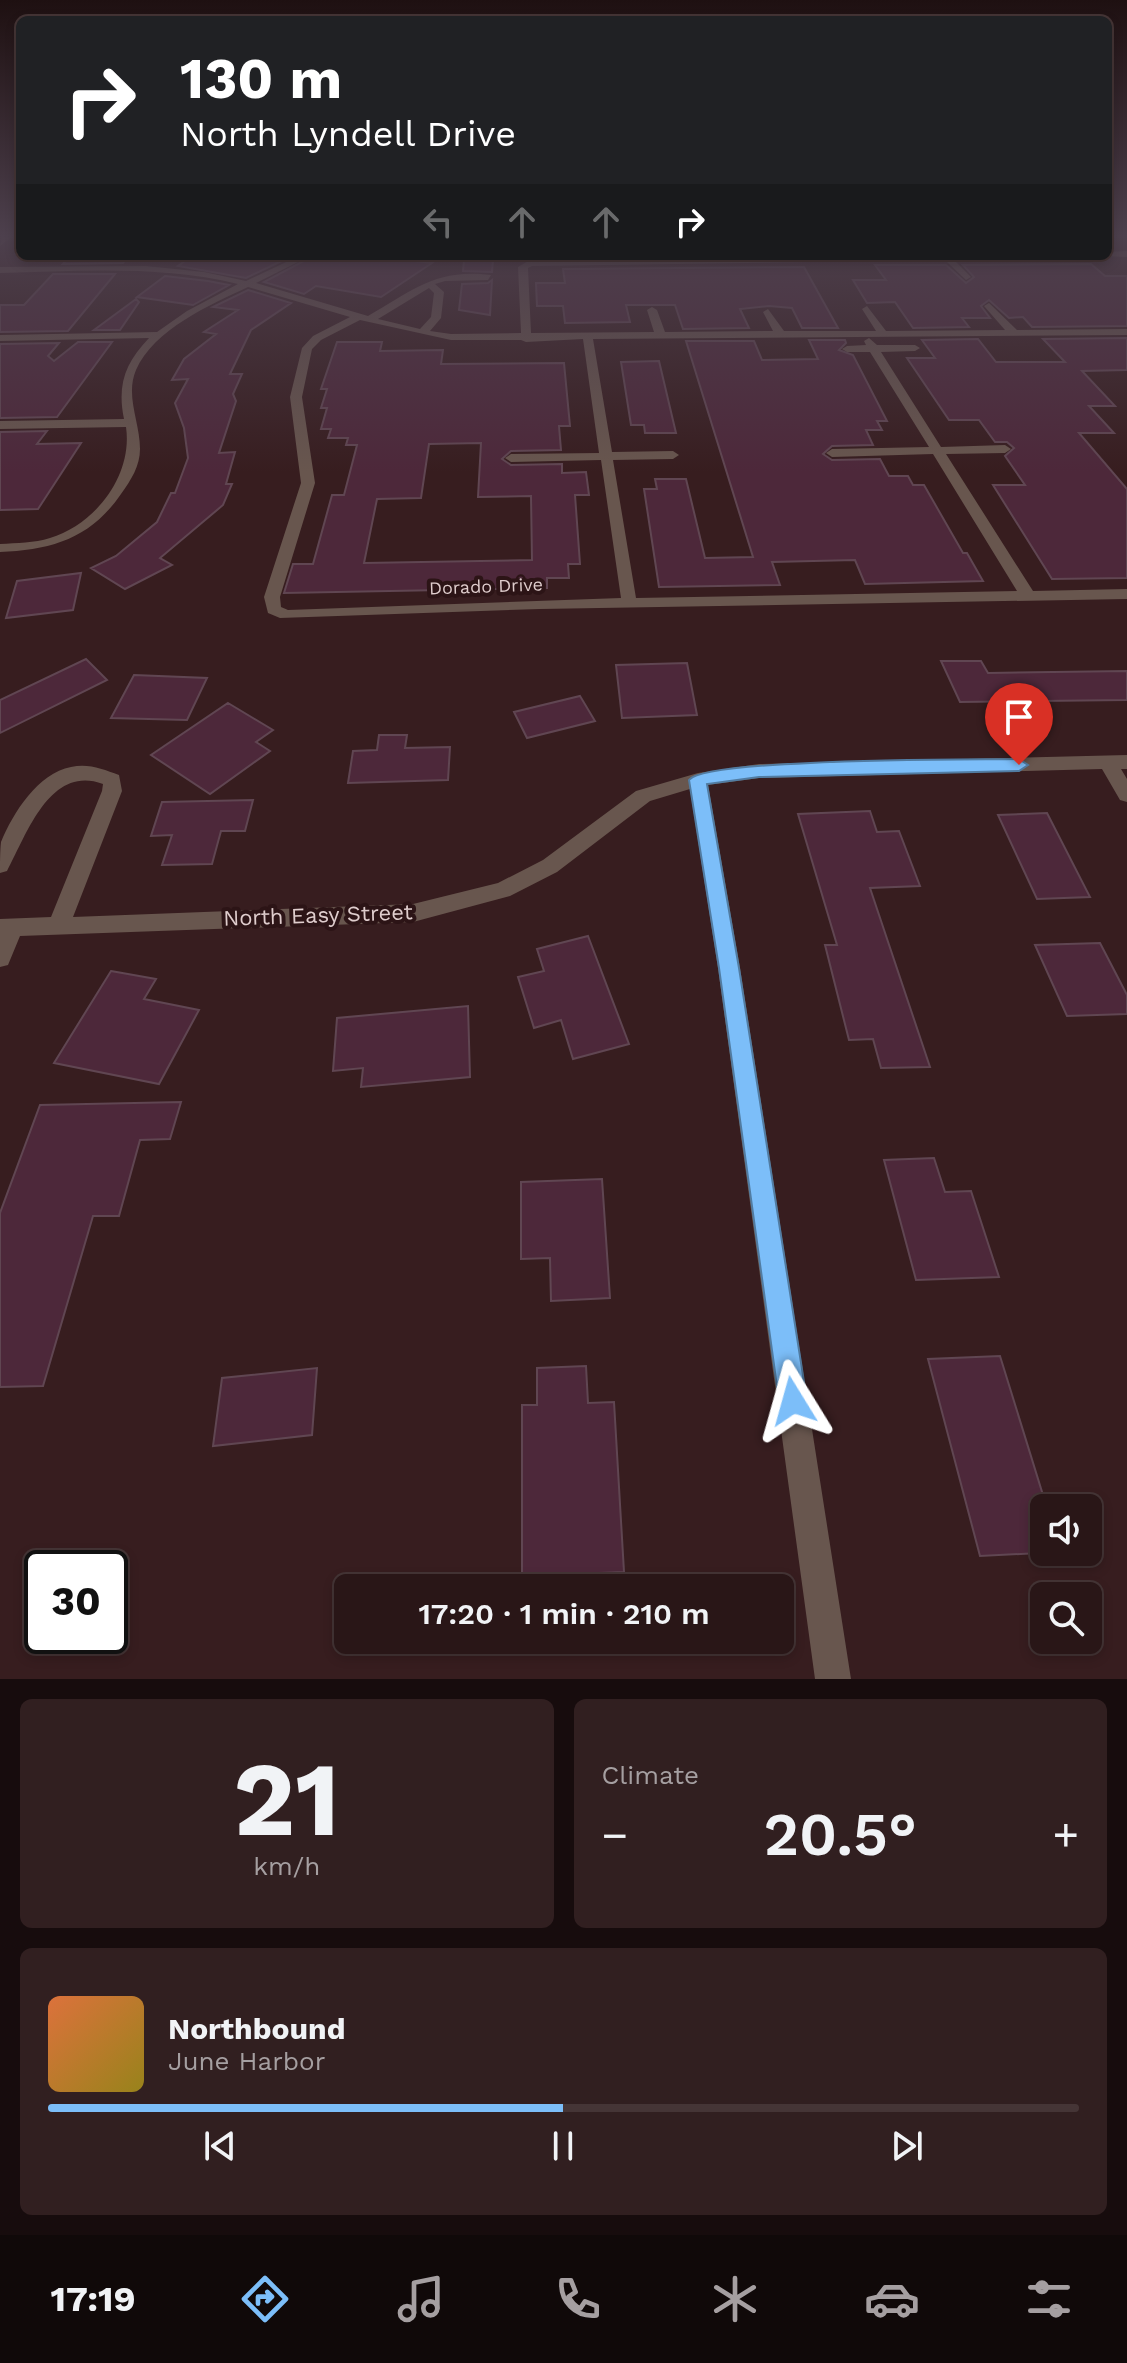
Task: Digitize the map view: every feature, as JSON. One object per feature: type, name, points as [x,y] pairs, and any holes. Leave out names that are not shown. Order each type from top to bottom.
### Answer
[{"type":"street","points":[[0,548],[45,543],[74,535],[101,514],[130,471],[134,448],[125,398],[129,376],[141,353],[158,335],[188,315]]},
{"type":"street","points":[[350,315],[422,333],[526,339],[589,348],[661,337],[1127,332]]},
{"type":"street","name":"Dorado Drive","points":[[369,315],[317,338],[307,348],[296,397],[308,483],[272,597],[274,610],[286,615],[629,602],[1127,594]]},
{"type":"street","points":[[422,333],[436,315]]},
{"type":"street","points":[[525,315],[526,339]]},
{"type":"street","points":[[654,315],[661,337]]},
{"type":"street","points":[[770,315],[781,336]]},
{"type":"street","points":[[871,315],[884,335]]},
{"type":"street","points":[[998,315],[1014,333]]},
{"type":"street","points":[[337,328],[363,334]]},
{"type":"street","points":[[0,338],[158,335]]},
{"type":"street","points":[[865,335],[1028,596]]},
{"type":"street","points":[[1097,345],[1127,344]]},
{"type":"street","points":[[414,345],[457,350]]},
{"type":"street","points":[[589,348],[629,602]]},
{"type":"street","points":[[842,349],[933,348]]},
{"type":"street","points":[[0,425],[129,423]]},
{"type":"street","points":[[832,453],[1005,449]]},
{"type":"street","points":[[511,458],[673,455]]},
{"type":"street","points":[[1118,762],[1127,795]]},
{"type":"street","name":"North Easy Street","points":[[7,927],[413,913],[503,890],[550,866],[643,796],[698,780],[759,771],[1118,762]]},
{"type":"street","points":[[0,865],[29,810],[47,785],[78,773],[99,773],[112,780],[112,791],[59,924]]},
{"type":"street","points":[[698,780],[734,1000],[833,1679]]},
{"type":"street","points":[[0,958],[7,927]]},
{"type":"building","points":[[0,315],[81,315],[68,331],[0,332]]},
{"type":"building","points":[[114,315],[130,315],[120,330],[94,330]]},
{"type":"building","points":[[230,315],[273,315],[251,330],[230,374],[242,374],[233,394],[236,401],[219,453],[235,452],[226,484],[232,484],[223,505],[160,558],[172,565],[125,589],[91,568],[116,556],[157,522],[171,493],[175,493],[188,458],[184,428],[175,403],[188,379],[172,380],[184,359],[216,334],[204,332]]},
{"type":"building","points":[[564,315],[628,315],[630,322],[565,323]]},
{"type":"building","points":[[678,315],[743,315],[749,328],[683,329]]},
{"type":"building","points":[[796,315],[831,315],[838,328],[802,328]]},
{"type":"building","points":[[904,315],[988,315],[990,318],[962,318],[969,327],[913,328]]},
{"type":"building","points":[[1006,315],[1127,315],[1127,326],[1032,327],[1023,317]]},
{"type":"building","points":[[1127,338],[1127,370],[1082,371],[1115,406],[1089,406],[1114,433],[1079,433],[1127,489],[1127,578],[1052,579],[993,485],[1025,485],[1005,456],[1014,448],[1007,442],[995,442],[979,420],[949,420],[907,358],[935,358],[922,340],[978,339],[996,362],[1065,362],[1043,339]]},
{"type":"building","points":[[809,340],[845,340],[846,343],[839,350],[853,355],[887,421],[877,421],[882,430],[866,430],[873,445],[832,446],[823,454],[832,460],[880,459],[889,476],[908,476],[913,485],[924,485],[983,581],[865,584],[855,560],[772,562],[780,585],[659,587],[644,489],[657,489],[655,479],[686,479],[705,558],[753,557],[686,341],[754,341],[762,360],[818,359]]},
{"type":"building","points":[[78,342],[112,342],[57,417],[0,418],[0,344],[59,343],[48,356],[54,361]]},
{"type":"building","points":[[337,342],[382,342],[380,351],[443,350],[441,364],[564,363],[570,426],[559,426],[561,450],[511,451],[502,459],[511,465],[562,464],[562,473],[586,472],[589,495],[575,495],[580,564],[568,564],[569,578],[547,578],[547,588],[284,593],[293,564],[313,564],[332,495],[344,495],[357,445],[346,445],[348,438],[328,438],[331,429],[321,429],[327,408],[321,408],[327,389],[321,389]],"holes":[[[481,443],[478,497],[531,496],[532,560],[364,563],[377,499],[421,498],[429,444]]]},
{"type":"building","points":[[659,361],[676,433],[645,433],[644,425],[631,425],[621,362]]},
{"type":"building","points":[[47,431],[37,444],[81,443],[38,509],[0,510],[0,432]]},
{"type":"building","points":[[81,573],[73,610],[6,618],[17,581]]},
{"type":"building","points":[[86,659],[107,680],[0,733],[0,700]]},
{"type":"building","points":[[941,661],[981,661],[988,673],[1127,671],[1127,700],[960,702]]},
{"type":"building","points":[[687,663],[697,715],[622,718],[616,665]]},
{"type":"building","points":[[134,675],[207,678],[187,720],[111,718]]},
{"type":"building","points":[[580,696],[595,721],[527,738],[514,712]]},
{"type":"building","points":[[228,703],[273,730],[256,742],[270,751],[210,794],[151,755]]},
{"type":"building","points":[[379,735],[407,735],[405,748],[450,747],[448,780],[348,783],[353,751],[377,750]]},
{"type":"building","points":[[253,800],[245,831],[221,831],[212,864],[162,865],[172,835],[151,836],[162,802]]},
{"type":"building","points":[[870,811],[877,832],[899,831],[920,886],[870,888],[930,1067],[881,1068],[873,1039],[849,1040],[825,945],[837,945],[798,814]]},
{"type":"building","points":[[1047,813],[1090,897],[1037,899],[998,815]]},
{"type":"building","points":[[588,936],[629,1044],[573,1059],[561,1020],[534,1028],[518,977],[544,971],[537,949]]},
{"type":"building","points":[[1100,943],[1127,995],[1127,1014],[1067,1016],[1035,945]]},
{"type":"building","points":[[111,971],[156,979],[144,999],[199,1010],[159,1084],[54,1063]]},
{"type":"building","points":[[468,1006],[470,1077],[361,1087],[363,1068],[333,1071],[337,1018]]},
{"type":"building","points":[[181,1102],[170,1139],[140,1140],[119,1216],[93,1216],[43,1386],[0,1387],[0,1213],[40,1105]]},
{"type":"building","points":[[934,1158],[945,1192],[971,1191],[999,1277],[916,1280],[884,1160]]},
{"type":"building","points":[[602,1179],[610,1298],[551,1301],[550,1258],[521,1259],[521,1182]]},
{"type":"building","points":[[1000,1356],[1043,1494],[1030,1494],[1030,1553],[980,1556],[928,1359]]},
{"type":"building","points":[[586,1366],[588,1403],[614,1402],[624,1572],[522,1574],[522,1405],[537,1405],[537,1368]]},
{"type":"building","points":[[317,1368],[312,1435],[213,1446],[222,1378]]},
{"type":"route","points":[[793,1401],[698,780],[759,771],[1019,765]]}]
